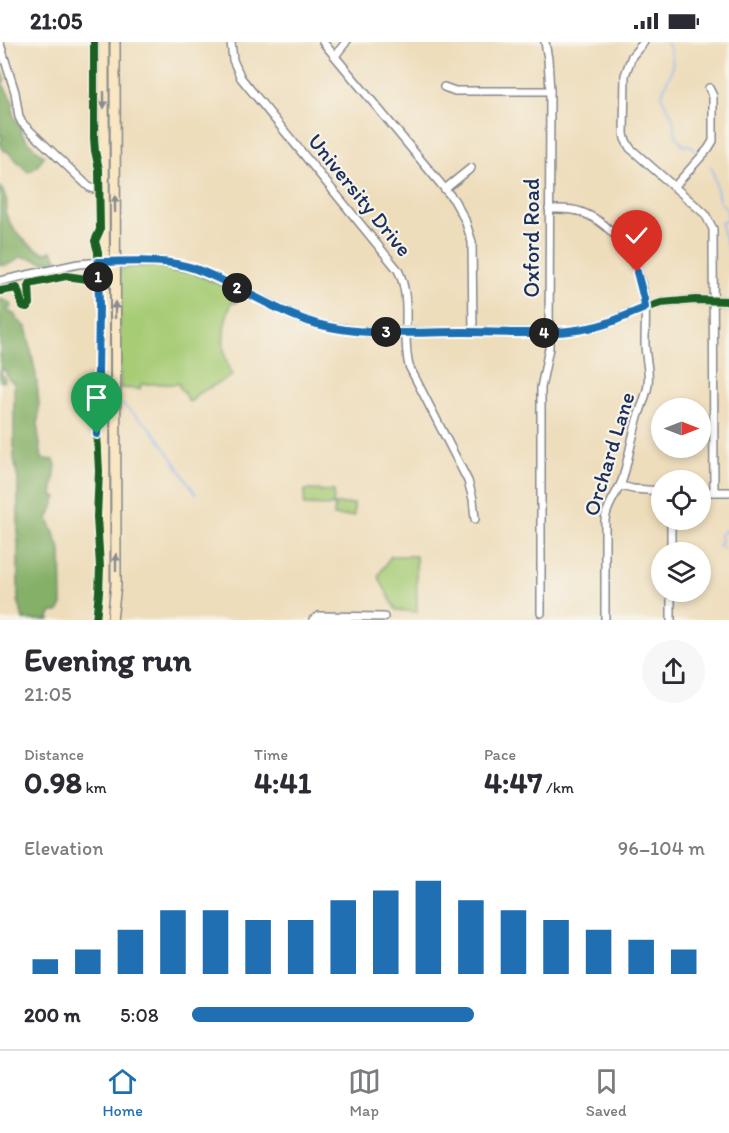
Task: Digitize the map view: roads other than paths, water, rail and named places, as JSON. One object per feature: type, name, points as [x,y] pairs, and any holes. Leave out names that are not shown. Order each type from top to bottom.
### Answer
[{"type":"main road","points":[[102,620],[105,585],[104,42]]},
{"type":"main road","points":[[112,620],[116,585],[115,42]]},
{"type":"street","name":"University Drive","points":[[231,42],[233,60],[241,78],[398,270],[406,295],[406,349],[409,366],[468,481],[475,519]]},
{"type":"street","points":[[323,42],[445,189],[463,214],[472,242],[473,332]]},
{"type":"street","points":[[335,56],[346,42]]},
{"type":"street","name":"Oxford Road","points":[[541,613],[541,388],[549,355],[550,91],[545,42]]},
{"type":"street","points":[[631,42],[637,48]]},
{"type":"street","points":[[644,42],[628,62],[625,75],[625,139],[630,148],[705,214],[711,224],[713,236],[714,492],[729,492]]},
{"type":"street","points":[[0,44],[22,123],[85,183],[94,189],[104,189]]},
{"type":"street","points":[[444,87],[455,91],[550,91]]},
{"type":"street","points":[[674,188],[713,141],[713,96],[709,88]]},
{"type":"street","points":[[445,189],[471,168]]},
{"type":"street","name":"Orchard Lane","points":[[549,208],[582,212],[609,229],[628,253],[637,272],[644,299],[648,386],[621,486],[609,505],[605,520],[605,620]]},
{"type":"street","points":[[0,281],[78,264],[160,262],[192,268],[297,317],[327,326],[357,331],[549,333],[597,326],[670,301],[729,301]]},
{"type":"street","points":[[621,486],[651,490]]},
{"type":"street","points":[[671,602],[671,620]]},
{"type":"street","points":[[313,620],[319,616],[384,617]]},
{"type":"waterway","points":[[667,42],[673,63],[662,98],[671,114],[678,138],[684,146],[691,146],[696,151]]},
{"type":"waterway","points":[[711,166],[719,200],[727,212],[727,220],[721,223],[721,226],[729,252]]},
{"type":"waterway","points":[[122,404],[148,426],[160,440],[196,494]]},
{"type":"waterway","points":[[724,549],[718,545],[721,542],[720,535],[725,530],[729,532]]}]
